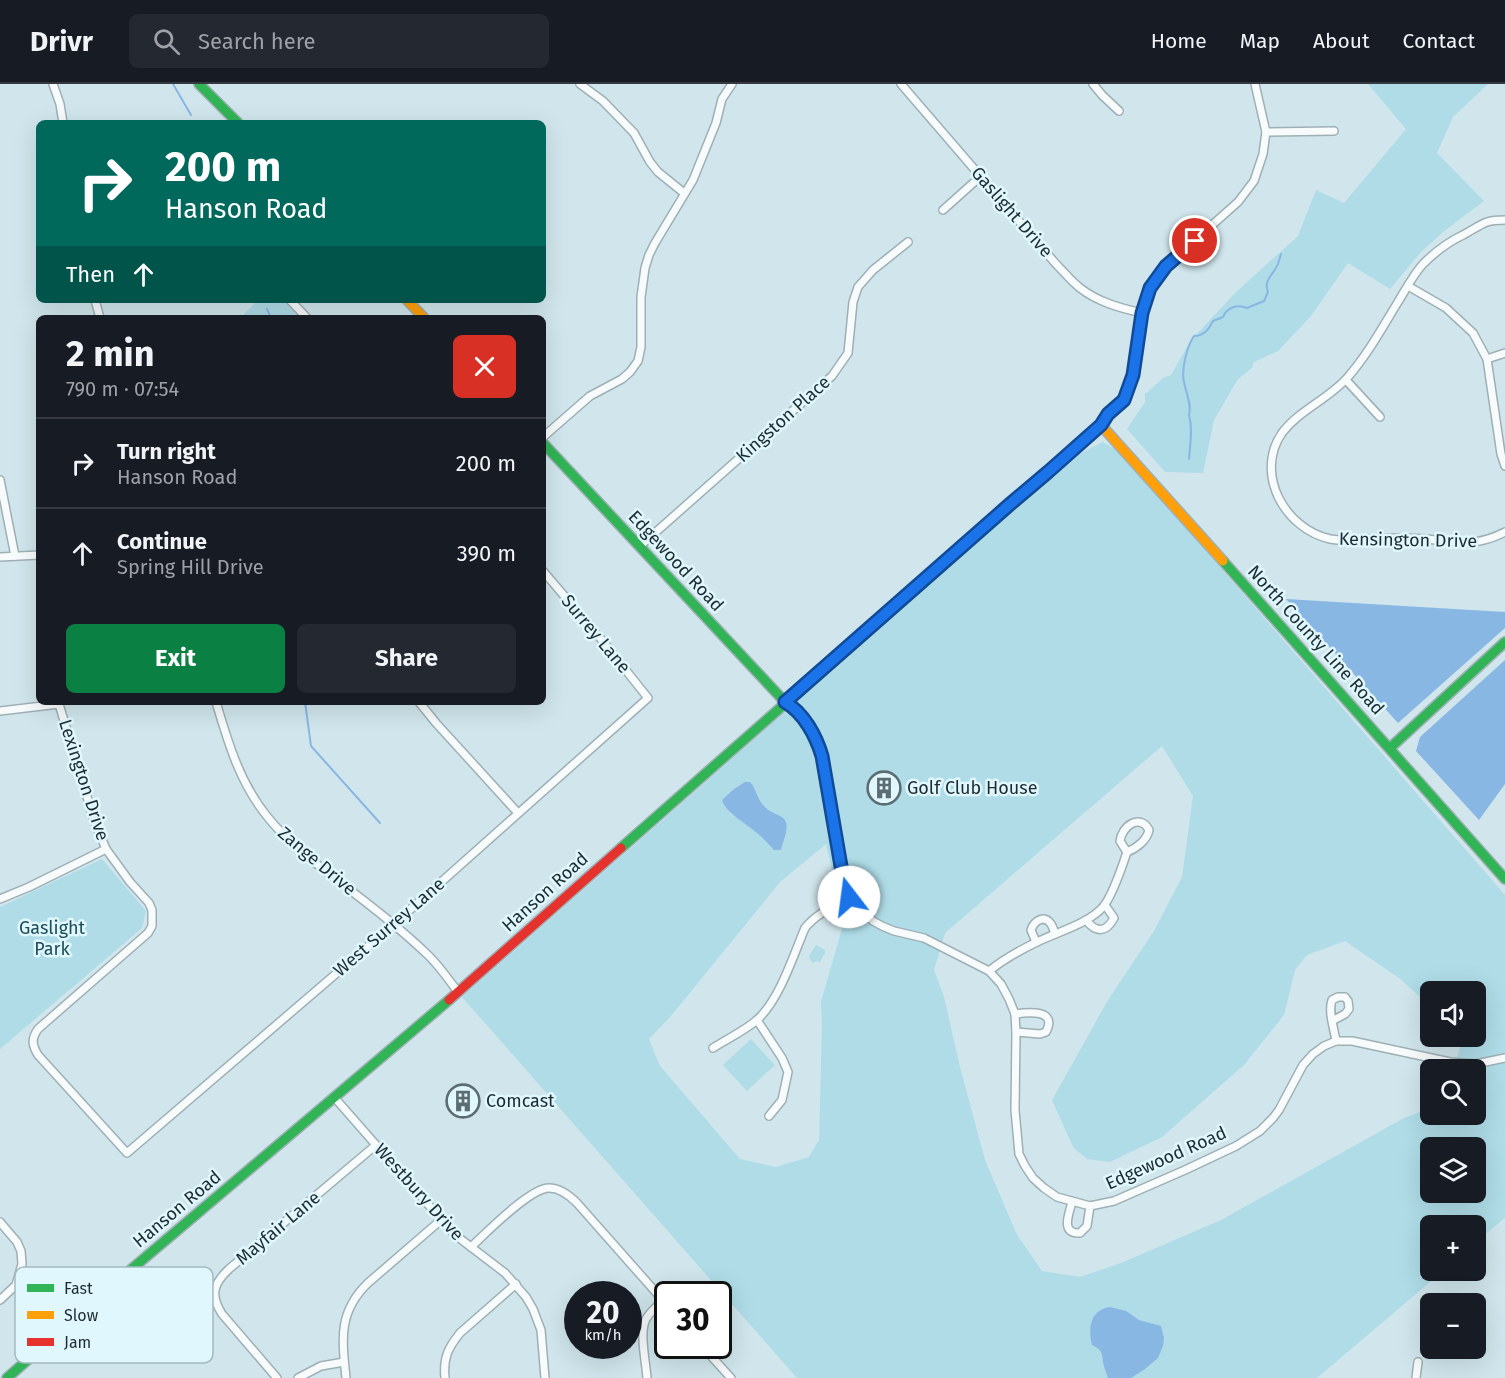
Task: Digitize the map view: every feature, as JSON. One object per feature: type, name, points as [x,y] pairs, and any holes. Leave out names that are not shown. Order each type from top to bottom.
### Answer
[{"type":"street","points":[[53,84],[63,120]]},
{"type":"street","points":[[199,84],[235,120]]},
{"type":"street","points":[[580,84],[603,101],[634,133],[658,172],[684,193]]},
{"type":"street","points":[[546,434],[590,396],[622,379],[638,361],[641,347],[641,297],[645,268],[654,243],[693,180],[716,123],[722,99],[732,84]]},
{"type":"street","name":"Gaslight Drive","points":[[901,84],[1056,264],[1080,288],[1108,304],[1142,313]]},
{"type":"street","points":[[1092,84],[1119,111]]},
{"type":"street","points":[[1101,425],[1108,414],[1124,400],[1128,392],[1133,375],[1142,313],[1150,288],[1166,266],[1238,202],[1254,181],[1263,154],[1266,132],[1255,84]]},
{"type":"street","points":[[1266,132],[1334,131]]},
{"type":"street","points":[[943,210],[981,176]]},
{"type":"street","name":"Kensington Drive","points":[[1505,219],[1486,222],[1447,243],[1422,265],[1367,354],[1346,380],[1288,426],[1277,443],[1273,456],[1272,480],[1288,512],[1299,523],[1329,539],[1426,539],[1460,543],[1485,541],[1505,532]]},
{"type":"street","name":"Kingston Place","points":[[639,547],[832,376],[848,353],[854,302],[858,288],[873,270],[909,242]]},
{"type":"street","points":[[1408,286],[1446,308],[1473,333],[1487,359],[1501,454],[1505,466]]},
{"type":"street","points":[[293,303],[305,315]]},
{"type":"street","points":[[410,303],[421,315]]},
{"type":"street","points":[[1487,359],[1505,353]]},
{"type":"street","points":[[1346,380],[1380,417]]},
{"type":"street","name":"Hanson Road","points":[[134,1267],[458,992],[1101,425]]},
{"type":"street","name":"North County Line Road","points":[[1101,425],[1505,879]]},
{"type":"street","name":"Edgewood Road","points":[[546,445],[785,702]]},
{"type":"street","points":[[0,480],[15,556]]},
{"type":"street","points":[[0,557],[36,555]]},
{"type":"street","name":"Surrey Lane","points":[[546,575],[648,698]]},
{"type":"street","points":[[1390,748],[1505,642]]},
{"type":"street","name":"West Surrey Lane","points":[[127,1153],[394,924],[648,698]]},
{"type":"street","points":[[713,1048],[757,1020],[776,995],[805,928],[849,897],[842,872],[822,756],[807,723],[794,706],[785,702]]},
{"type":"street","name":"Lexington Drive","points":[[0,711],[51,705]]},
{"type":"street","name":"Lexington Drive","points":[[59,705],[94,820],[106,849],[149,903],[152,910],[152,926],[142,939],[38,1029],[32,1040],[38,1055],[127,1153]]},
{"type":"street","name":"Zange Drive","points":[[217,705],[235,761],[250,791],[270,821],[286,840],[394,924],[430,958],[458,992]]},
{"type":"street","points":[[421,705],[518,813]]},
{"type":"street","points":[[989,971],[1009,956],[1099,912],[1105,905],[1127,852],[1148,837],[1149,830],[1139,821],[1132,822],[1120,834],[1120,841],[1127,852]]},
{"type":"street","points":[[0,899],[106,849]]},
{"type":"street","name":"Edgewood Road","points":[[849,897],[873,921],[894,931],[924,938],[989,971],[1001,984],[1015,1014],[1015,1110],[1019,1154],[1025,1166],[1044,1188],[1072,1202],[1090,1206],[1131,1195],[1228,1150],[1260,1131],[1279,1110],[1303,1065],[1312,1054],[1336,1041]]},
{"type":"street","points":[[1086,920],[1091,928],[1097,930],[1102,930],[1111,923],[1114,918],[1105,905]]},
{"type":"street","points":[[1036,942],[1031,930],[1033,924],[1038,920],[1045,919],[1050,922],[1055,934]]},
{"type":"street","points":[[1015,1014],[1043,1014],[1049,1023],[1046,1032],[1040,1034],[1016,1032]]},
{"type":"street","points":[[757,1020],[782,1058],[788,1072],[782,1100],[769,1116]]},
{"type":"street","points":[[1332,1021],[1336,1041],[1352,1041],[1450,1062],[1476,1064],[1505,1058]]},
{"type":"street","name":"Westbury Drive","points":[[334,1097],[454,1234],[499,1267],[516,1284],[533,1309],[541,1330],[545,1378]]},
{"type":"street","name":"Mayfair Lane","points":[[277,1378],[216,1306],[214,1288],[229,1269],[376,1145]]},
{"type":"street","points":[[471,1247],[530,1195],[542,1189],[556,1189],[563,1191],[577,1203],[654,1291]]},
{"type":"street","points":[[1072,1202],[1067,1222],[1068,1228],[1076,1234],[1087,1226],[1090,1206]]},
{"type":"street","points":[[346,1378],[344,1323],[349,1307],[368,1283],[441,1220]]},
{"type":"street","points":[[0,1222],[17,1242],[21,1251],[21,1267]]},
{"type":"street","points":[[445,1378],[446,1357],[460,1333],[516,1284]]},
{"type":"street","points":[[0,1300],[15,1286]]},
{"type":"street","points":[[647,1378],[644,1326],[647,1318],[654,1313]]},
{"type":"street","points":[[714,1359],[731,1378]]},
{"type":"street","points":[[298,1378],[321,1366],[344,1362]]},
{"type":"street","points":[[1416,1378],[1418,1362]]},
{"type":"street","name":"Hanson Road","points":[[6,1378],[23,1363]]},
{"type":"green space","points":[[1368,84],[1488,84],[1453,117],[1437,153],[1484,201],[1421,252],[1390,289],[1348,263],[1311,316],[1278,351],[1254,362],[1252,368],[1238,379],[1214,420],[1203,473],[1165,472],[1127,429],[1145,402],[1145,394],[1163,378],[1171,375],[1191,340],[1236,292],[1298,236],[1316,190],[1344,203],[1406,129]]},
{"type":"green space","points":[[255,303],[286,303],[297,315],[243,315]]},
{"type":"green space","points":[[1103,442],[1115,449],[1505,895],[1505,1218],[1486,1234],[1486,1215],[1420,1215],[1420,1281],[1431,1281],[1317,1378],[797,1378],[732,1304],[732,1281],[712,1281],[462,997],[1081,453]],"holes":[[[1162,746],[1193,796],[1182,877],[1154,931],[1108,1000],[1052,1100],[1073,1147],[1087,1159],[1110,1162],[1162,1137],[1244,1065],[1284,1015],[1295,970],[1307,955],[1345,941],[1399,978],[1420,997],[1420,981],[1486,981],[1486,1047],[1460,1047],[1457,1059],[1486,1059],[1486,1125],[1420,1125],[1420,1112],[1404,1118],[1221,1220],[1121,1263],[1080,1277],[1042,1271],[1017,1235],[985,1160],[944,997],[934,970],[945,933]],[[826,844],[837,893],[851,913],[843,925],[821,1002],[819,1140],[809,1157],[776,1167],[740,1159],[660,1066],[649,1039],[671,1016],[780,882]]]},
{"type":"green space","name":"Gaslight Park","points":[[102,859],[146,911],[142,928],[0,1049],[0,907]]},
{"type":"green space","points":[[816,945],[825,950],[825,953],[820,962],[813,963],[809,956]]},
{"type":"green space","points":[[751,1039],[775,1065],[747,1091],[723,1065]]},
{"type":"water","points":[[1286,599],[1505,612],[1505,628],[1398,723]]},
{"type":"water","points":[[1505,660],[1505,784],[1479,820],[1416,751],[1420,737]]},
{"type":"water","points":[[745,782],[752,784],[769,811],[786,822],[787,827],[781,850],[774,850],[724,804],[722,800]]},
{"type":"water","points":[[1110,1307],[1126,1311],[1139,1320],[1161,1326],[1164,1338],[1158,1358],[1131,1378],[1108,1378],[1100,1351],[1092,1345],[1090,1332],[1094,1316]]},
{"type":"waterway","points":[[173,84],[191,115]]},
{"type":"waterway","points":[[1189,459],[1190,407],[1183,371],[1191,340],[1194,336],[1206,332],[1213,321],[1223,317],[1230,309],[1237,306],[1247,308],[1264,301],[1268,292],[1268,281],[1281,254]]},
{"type":"waterway","points":[[267,309],[270,315]]},
{"type":"waterway","points":[[305,705],[311,746],[380,823]]},
{"type":"traffic: fast","points":[[199,84],[235,120]]},
{"type":"traffic: fast","points":[[546,446],[785,702]]},
{"type":"traffic: fast","points":[[1223,561],[1505,879]]},
{"type":"traffic: fast","points":[[621,848],[938,569]]},
{"type":"traffic: fast","points":[[1390,748],[1505,642]]},
{"type":"traffic: fast","points":[[134,1267],[449,1000]]},
{"type":"traffic: fast","points":[[7,1378],[24,1363]]},
{"type":"traffic: slow","points":[[410,303],[421,315]]},
{"type":"traffic: slow","points":[[938,569],[1101,425],[1223,561]]},
{"type":"traffic: jam","points":[[449,1000],[621,848]]},
{"type":"place","name":"Golf Club House","points":[[884,788]]},
{"type":"place","name":"Comcast","points":[[463,1101]]},
{"type":"route","points":[[849,897],[842,872],[822,756],[807,723],[794,706],[785,702],[1101,425],[1108,414],[1124,400],[1133,375],[1142,313],[1150,288],[1166,266],[1195,241]]}]
